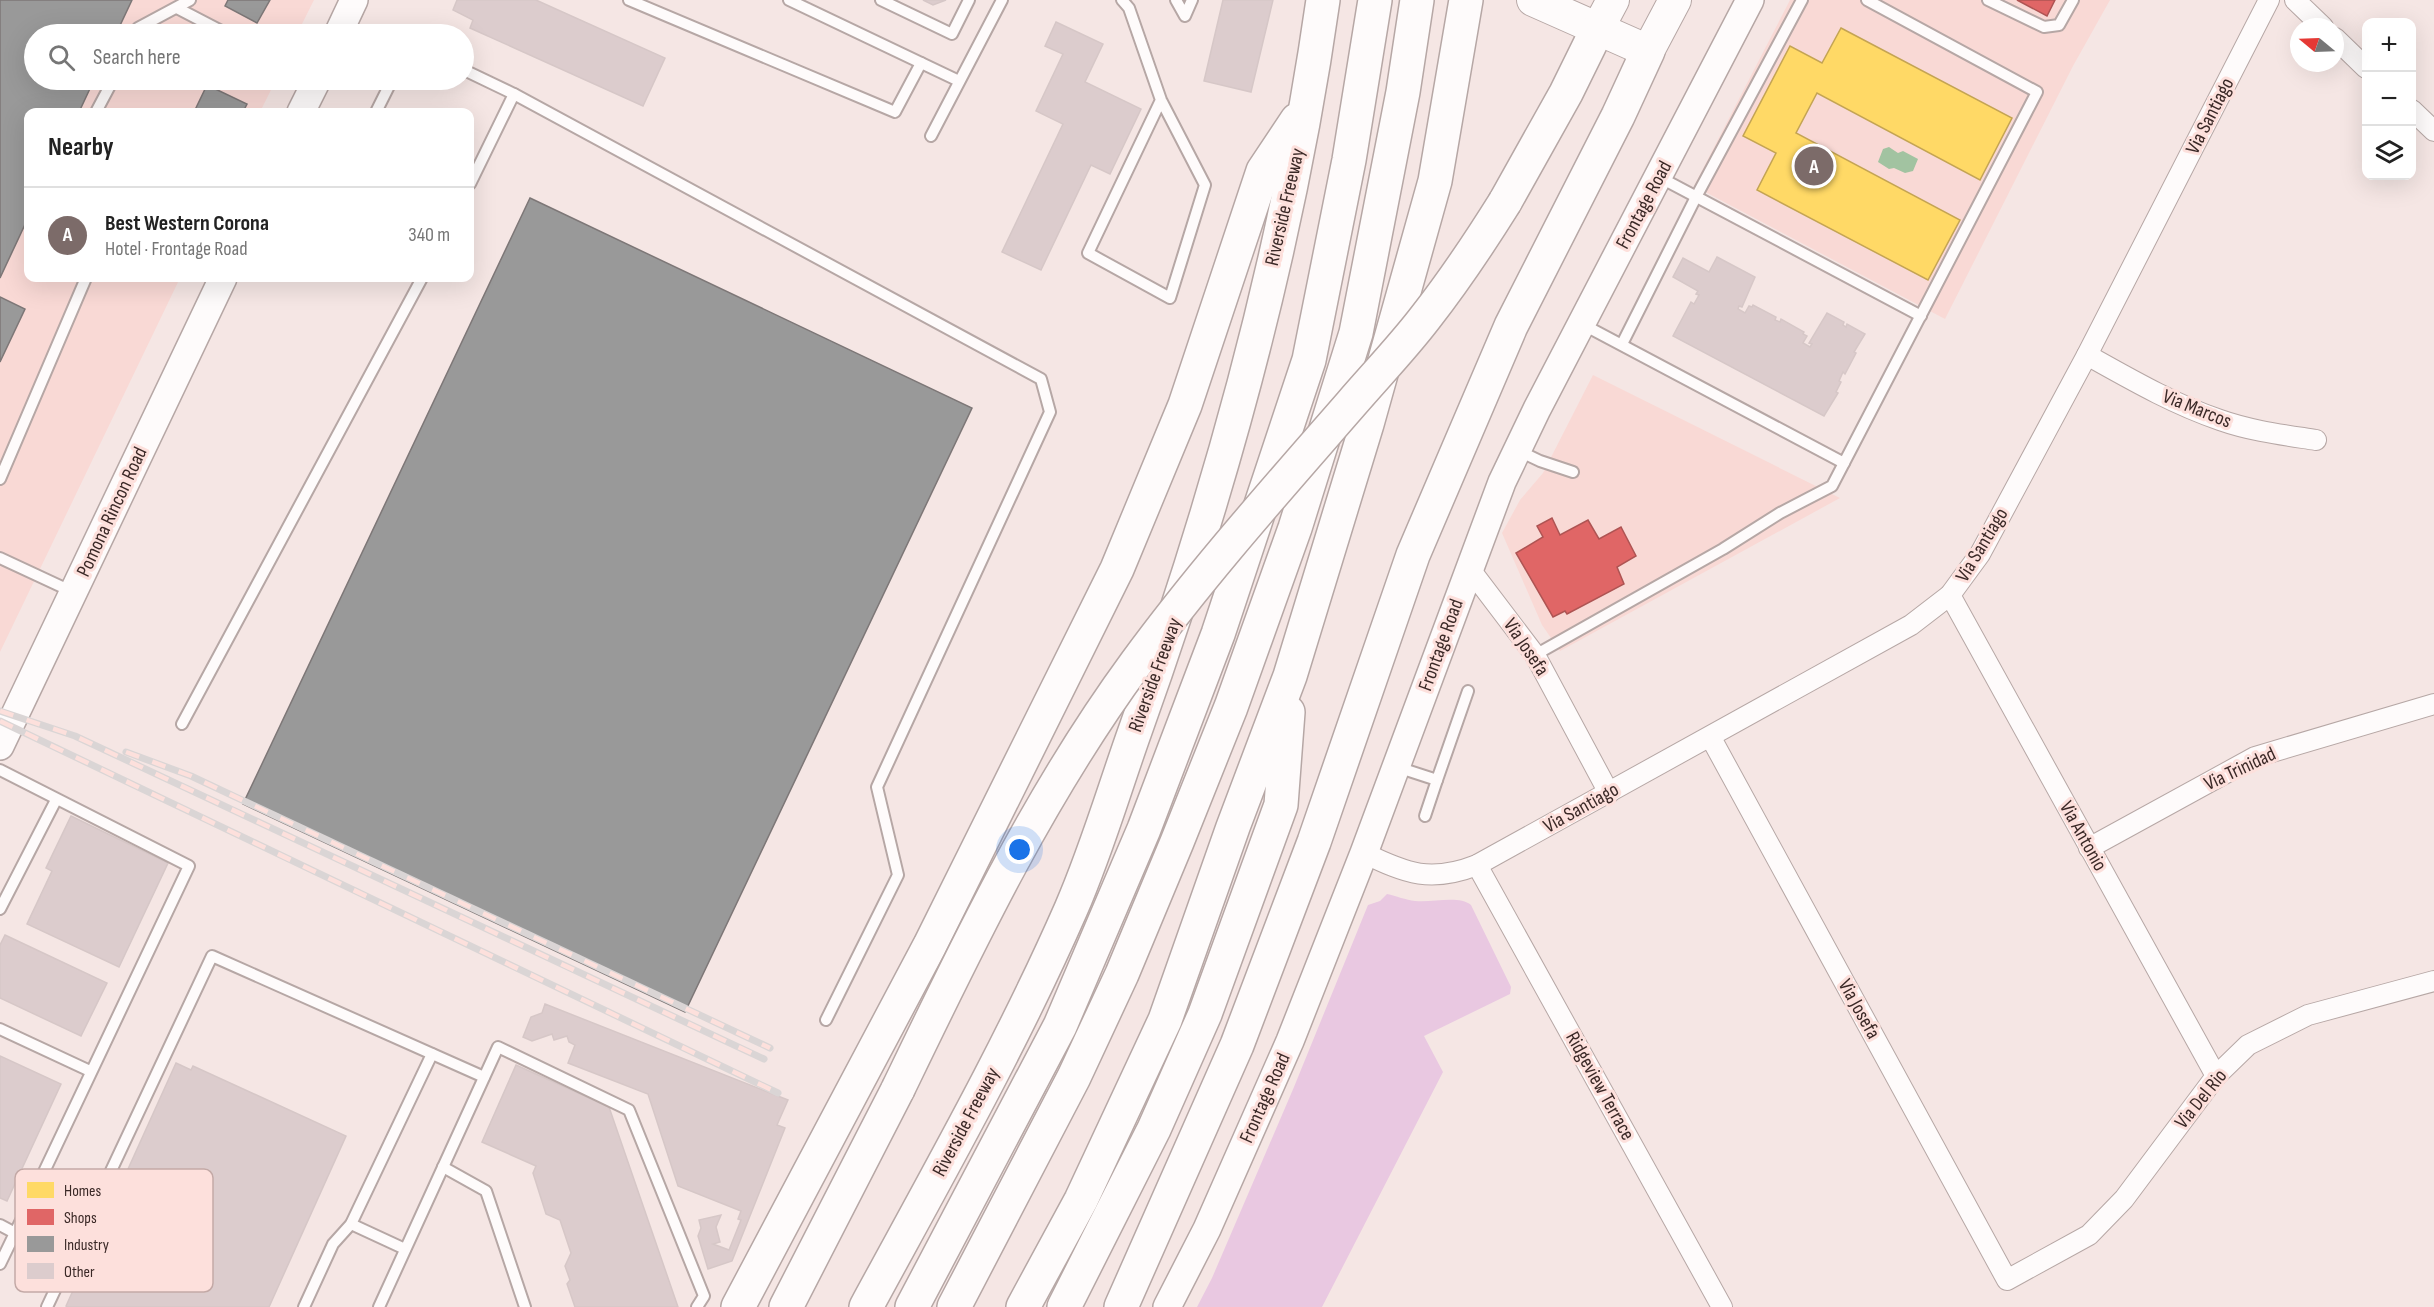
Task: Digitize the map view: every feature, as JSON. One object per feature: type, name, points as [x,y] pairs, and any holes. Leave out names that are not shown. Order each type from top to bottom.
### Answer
[{"type":"highway","name":"Riverside Freeway","points":[[866,1307],[992,1074],[1072,907],[1184,590],[1246,378],[1309,101],[1323,0]]},
{"type":"highway","points":[[912,1307],[1060,1026],[1143,829],[1218,634],[1309,360],[1349,160],[1375,0]]},
{"type":"highway","points":[[954,1307],[1074,1077],[1122,974],[1178,842],[1231,707],[1295,528],[1356,333],[1403,92],[1417,0]]},
{"type":"highway","points":[[1023,1307],[1081,1200],[1165,1020],[1233,827],[1290,676],[1366,424],[1435,181],[1466,0]]},
{"type":"highway","points":[[786,1307],[898,1089],[968,945],[1023,839],[1066,765],[1112,697],[1194,587],[1423,321],[1472,255],[1505,202],[1566,93],[1598,30]]},
{"type":"highway","points":[[1121,1307],[1241,1034],[1314,842],[1413,555],[1511,326],[1618,116],[1648,51]]},
{"type":"highway","points":[[738,1307],[930,945],[1117,568],[1185,405],[1263,171],[1309,101]]},
{"type":"highway","points":[[1064,1307],[1154,1129],[1200,1024],[1281,805],[1290,676]]},
{"type":"main road","points":[[343,24],[354,0]]},
{"type":"main road","points":[[1598,30],[1612,0]]},
{"type":"main road","points":[[1545,5],[1648,51],[1675,0]]},
{"type":"main road","name":"Frontage Road","points":[[1167,1307],[1207,1229],[1290,1041],[1397,767],[1502,482],[1750,0]]},
{"type":"main road","points":[[303,108],[311,90]]},
{"type":"main road","name":"Pomona Rincon Road","points":[[0,746],[221,282]]},
{"type":"street","name":"Via Santiago","points":[[1364,853],[1399,869],[1417,874],[1455,873],[1477,865],[1711,738],[1911,625],[1950,595],[1980,554],[2086,355],[2269,0]]},
{"type":"street","points":[[2295,0],[2314,18]]},
{"type":"street","points":[[2344,46],[2362,63]]},
{"type":"street","points":[[2416,114],[2434,131]]},
{"type":"street","name":"Via Marcos","points":[[2086,355],[2174,402],[2223,421],[2270,433],[2316,440]]},
{"type":"street","name":"Via Josefa","points":[[1469,568],[1535,655],[1609,793]]},
{"type":"street","name":"Via Antonio","points":[[1950,595],[2216,1076]]},
{"type":"street","name":"Via Trinidad","points":[[2089,848],[2255,758],[2434,704]]},
{"type":"street","name":"Via Josefa","points":[[1711,738],[2007,1280]]},
{"type":"street","name":"Ridgeview Terrace","points":[[1477,865],[1722,1307]]},
{"type":"street","name":"Via Del Rio","points":[[2007,1280],[2089,1235],[2124,1200],[2216,1076],[2248,1045],[2308,1015],[2434,981]]},
{"type":"lane","points":[[146,24],[189,0]]},
{"type":"lane","points":[[629,0],[895,112],[921,63]]},
{"type":"lane","points":[[789,0],[959,81]]},
{"type":"lane","points":[[881,0],[952,34],[969,0]]},
{"type":"lane","points":[[931,136],[1002,0]]},
{"type":"lane","points":[[1122,0],[1129,8],[1161,100],[1204,185],[1170,298],[1088,253],[1161,100]]},
{"type":"lane","points":[[1176,0],[1185,16],[1192,0]]},
{"type":"lane","points":[[1622,344],[1696,197],[1802,0]]},
{"type":"lane","points":[[1535,655],[1723,549],[1780,513],[1832,486],[2037,92],[1868,0]]},
{"type":"lane","points":[[1988,0],[2044,27],[2059,24],[2073,0]]},
{"type":"lane","points":[[177,8],[208,24]]},
{"type":"lane","points":[[474,75],[514,94],[1041,379],[1050,412],[877,787],[898,875],[826,1020]]},
{"type":"lane","points":[[98,108],[108,90]]},
{"type":"lane","points":[[378,108],[387,90]]},
{"type":"lane","points":[[474,176],[514,94]]},
{"type":"lane","points":[[1658,177],[1921,316]]},
{"type":"lane","points":[[0,479],[84,282]]},
{"type":"lane","points":[[183,724],[420,282]]},
{"type":"lane","points":[[1582,324],[1844,463]]},
{"type":"lane","points":[[1517,450],[1540,461],[1573,472]]},
{"type":"lane","points":[[0,558],[74,592]]},
{"type":"lane","points":[[1425,816],[1468,691]]},
{"type":"lane","points":[[1397,767],[1437,780]]},
{"type":"lane","points":[[0,770],[189,866],[45,1169]]},
{"type":"lane","points":[[0,909],[56,800]]},
{"type":"lane","points":[[111,1169],[212,956],[484,1077]]},
{"type":"lane","points":[[0,1029],[90,1071]]},
{"type":"lane","points":[[379,1307],[498,1047],[629,1110],[704,1296],[697,1307]]},
{"type":"lane","points":[[303,1307],[333,1244],[351,1224],[432,1054]]},
{"type":"lane","points":[[443,1167],[486,1191],[525,1307]]},
{"type":"lane","points":[[351,1224],[405,1249]]},
{"type":"lane","points":[[0,1226],[15,1233],[0,1264]]},
{"type":"lane","points":[[46,1307],[53,1292]]},
{"type":"shaded area","points":[[0,0],[314,0],[302,24],[24,24],[24,90],[271,90],[262,108],[24,108],[24,282],[178,282],[0,652]]},
{"type":"shaded area","points":[[1790,0],[2110,0],[2073,66],[1945,319],[1694,186]]},
{"type":"shaded area","points":[[1889,147],[1898,153],[1903,151],[1918,159],[1913,171],[1905,173],[1894,168],[1889,169],[1878,162],[1883,149]]},
{"type":"shaded area","points":[[1593,375],[1840,498],[1560,651],[1542,625],[1502,533],[1520,500],[1543,473]]},
{"type":"shaded area","points":[[1387,894],[1415,901],[1460,900],[1471,905],[1511,987],[1510,994],[1424,1036],[1443,1072],[1322,1307],[1197,1307],[1212,1278],[1294,1087],[1368,905],[1380,901]]},
{"type":"building: Homes","points":[[1841,28],[2012,118],[1980,180],[1817,93],[1796,133],[1960,220],[1928,280],[1757,190],[1776,153],[1743,136],[1790,46],[1822,63]]},
{"type":"building: Shops","points":[[2017,0],[2055,0],[2047,16]]},
{"type":"building: Shops","points":[[1552,518],[1560,535],[1588,520],[1599,539],[1621,527],[1636,556],[1617,567],[1624,584],[1567,614],[1565,611],[1553,617],[1516,553],[1543,537],[1537,526]]},
{"type":"building: Industry","points":[[0,0],[132,0],[121,24],[24,24],[24,90],[89,90],[81,108],[24,108],[24,227],[0,278]]},
{"type":"building: Industry","points":[[228,0],[270,0],[257,23],[225,6]]},
{"type":"building: Industry","points":[[205,90],[218,90],[247,104],[245,108],[196,108]]},
{"type":"building: Industry","points":[[530,198],[972,408],[685,1012],[243,804]]},
{"type":"building: Industry","points":[[0,297],[25,309],[0,362]]},
{"type":"building: Other","points":[[457,0],[536,0],[665,58],[643,106],[474,30],[474,24],[472,24],[473,20],[453,10]]},
{"type":"building: Other","points":[[923,0],[946,0],[933,5]]},
{"type":"building: Other","points":[[1223,0],[1273,0],[1251,92],[1204,81]]},
{"type":"building: Other","points":[[1056,22],[1103,44],[1085,82],[1141,109],[1110,174],[1091,165],[1041,270],[1002,252],[1063,124],[1036,111],[1063,54],[1045,46]]},
{"type":"building: Other","points":[[1717,257],[1755,277],[1742,307],[1739,306],[1738,309],[1745,313],[1749,306],[1753,305],[1776,317],[1775,320],[1780,322],[1781,319],[1804,332],[1803,334],[1807,336],[1803,343],[1810,347],[1812,344],[1809,343],[1827,313],[1844,322],[1843,325],[1846,327],[1847,324],[1865,334],[1845,374],[1843,372],[1836,392],[1838,393],[1824,416],[1673,336],[1691,302],[1694,304],[1699,295],[1696,294],[1698,291],[1673,277],[1683,258],[1709,272]]},
{"type":"building: Other","points":[[71,816],[168,863],[119,967],[27,924],[52,871],[46,868]]},
{"type":"building: Other","points":[[5,935],[107,983],[81,1036],[0,998],[0,945]]},
{"type":"building: Other","points":[[545,1004],[788,1100],[777,1125],[785,1128],[732,1261],[708,1269],[698,1236],[701,1228],[699,1220],[721,1215],[716,1227],[720,1242],[713,1244],[729,1250],[741,1220],[738,1219],[741,1211],[678,1186],[648,1094],[568,1063],[575,1045],[569,1042],[567,1036],[554,1040],[552,1034],[532,1041],[523,1037],[531,1017],[542,1013]]},
{"type":"building: Other","points":[[0,1056],[61,1084],[22,1169],[15,1169],[15,1184],[7,1201],[0,1198]]},
{"type":"building: Other","points":[[176,1063],[191,1070],[193,1066],[346,1136],[269,1307],[67,1307],[72,1292],[213,1292],[213,1169],[128,1169]]},
{"type":"building: Other","points":[[516,1065],[609,1107],[678,1307],[575,1307],[567,1284],[570,1280],[565,1266],[571,1253],[560,1220],[546,1214],[533,1173],[536,1166],[482,1142]]},
{"type":"railway","points":[[0,711],[75,736],[764,1059]]},
{"type":"railway","points":[[0,721],[778,1093]]},
{"type":"railway","points":[[126,752],[191,776],[770,1048]]},
{"type":"place","name":"Best Western Corona","points":[[1814,166]]}]
